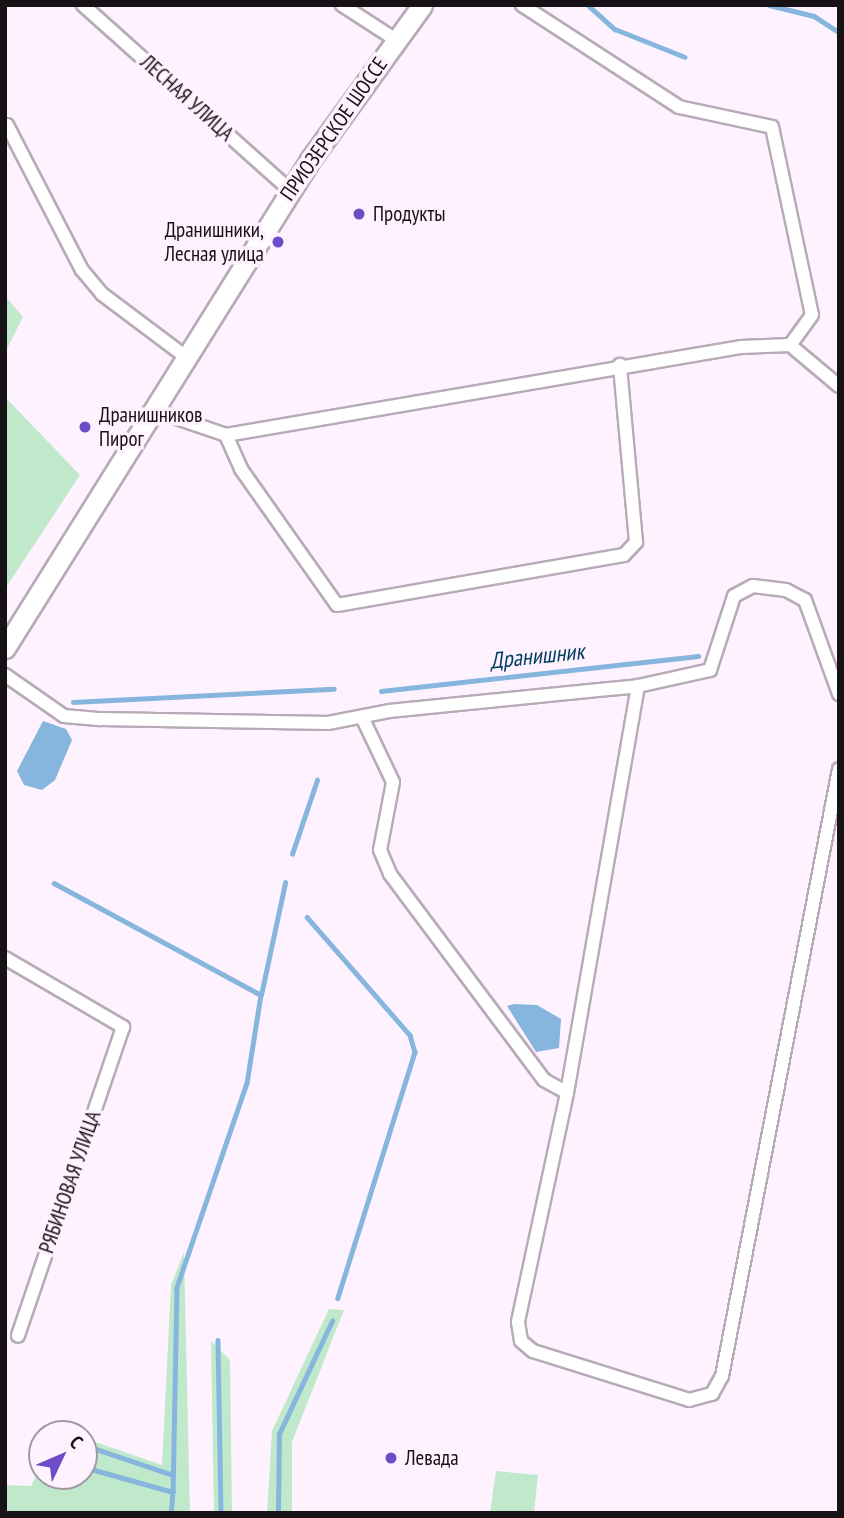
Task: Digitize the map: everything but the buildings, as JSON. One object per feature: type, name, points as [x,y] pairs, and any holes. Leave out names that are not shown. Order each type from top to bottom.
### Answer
[{"type":"main road","name":"ПРИОЗЕРСКОЕ ШОССЕ","points":[[5,648],[291,191],[422,5]]},
{"type":"street","name":"ЛЕСНАЯ УЛИЦА","points":[[83,5],[291,191]]},
{"type":"street","points":[[342,5],[396,40]]},
{"type":"street","points":[[522,5],[638,75],[679,107],[772,127],[812,315],[790,345]]},
{"type":"street","points":[[7,125],[82,270],[102,294],[186,357]]},
{"type":"street","points":[[153,410],[226,435],[620,365],[741,347],[790,345],[839,386]]},
{"type":"street","points":[[226,435],[241,469],[337,605],[624,555],[636,542],[620,365]]},
{"type":"street","points":[[5,675],[64,716],[328,723],[638,686],[710,670],[734,596],[753,586],[786,590],[805,600],[839,694]]},
{"type":"street","points":[[638,686],[567,1093],[518,1322],[521,1341],[533,1351],[689,1400],[712,1394],[722,1376],[758,1212],[839,769]]},
{"type":"street","points":[[362,717],[393,782],[380,850],[390,874],[544,1080],[567,1093]]},
{"type":"street","name":"РЯБИНОВАЯ УЛИЦА","points":[[5,958],[123,1027],[18,1336]]},
{"type":"green space","points":[[5,296],[23,317],[5,353]]},
{"type":"green space","points":[[5,397],[80,475],[5,589]]},
{"type":"green space","points":[[184,1252],[190,1513],[5,1513],[5,1485],[28,1486],[28,1490],[98,1490],[98,1443],[162,1465],[171,1285]]},
{"type":"green space","points":[[329,1309],[344,1310],[292,1442],[292,1513],[267,1513],[272,1431]]},
{"type":"green space","points":[[211,1341],[230,1360],[232,1513],[214,1513]]},
{"type":"green space","points":[[496,1471],[538,1475],[534,1513],[490,1513]]},
{"type":"water","points":[[43,721],[66,729],[72,740],[55,780],[42,790],[24,785],[17,771]]},
{"type":"water","points":[[537,1005],[561,1019],[559,1048],[536,1052],[507,1006]]},
{"type":"waterway","points":[[588,5],[615,29],[685,57]]},
{"type":"waterway","name":"Дранишник","points":[[769,5],[814,16],[839,32]]},
{"type":"waterway","name":"Дранишник","points":[[381,691],[698,656]]},
{"type":"waterway","points":[[73,702],[334,689]]},
{"type":"waterway","points":[[292,854],[317,780]]},
{"type":"waterway","points":[[54,883],[261,995],[247,1083],[177,1288],[173,1492]]},
{"type":"waterway","points":[[261,995],[285,883]]},
{"type":"waterway","points":[[307,917],[410,1035],[415,1052],[338,1298]]},
{"type":"waterway","points":[[278,1513],[279,1434],[332,1321]]},
{"type":"waterway","points":[[218,1340],[221,1513]]},
{"type":"waterway","points":[[98,1450],[173,1475]]},
{"type":"waterway","points":[[98,1471],[173,1492],[171,1513]]},
{"type":"place","name":"Продукты","points":[[359,214]]},
{"type":"place","name":"Дранишники, Лесная улица","points":[[278,242]]},
{"type":"place","name":"Дранишников Пирог","points":[[85,427]]},
{"type":"place","name":"Левада","points":[[391,1458]]}]
